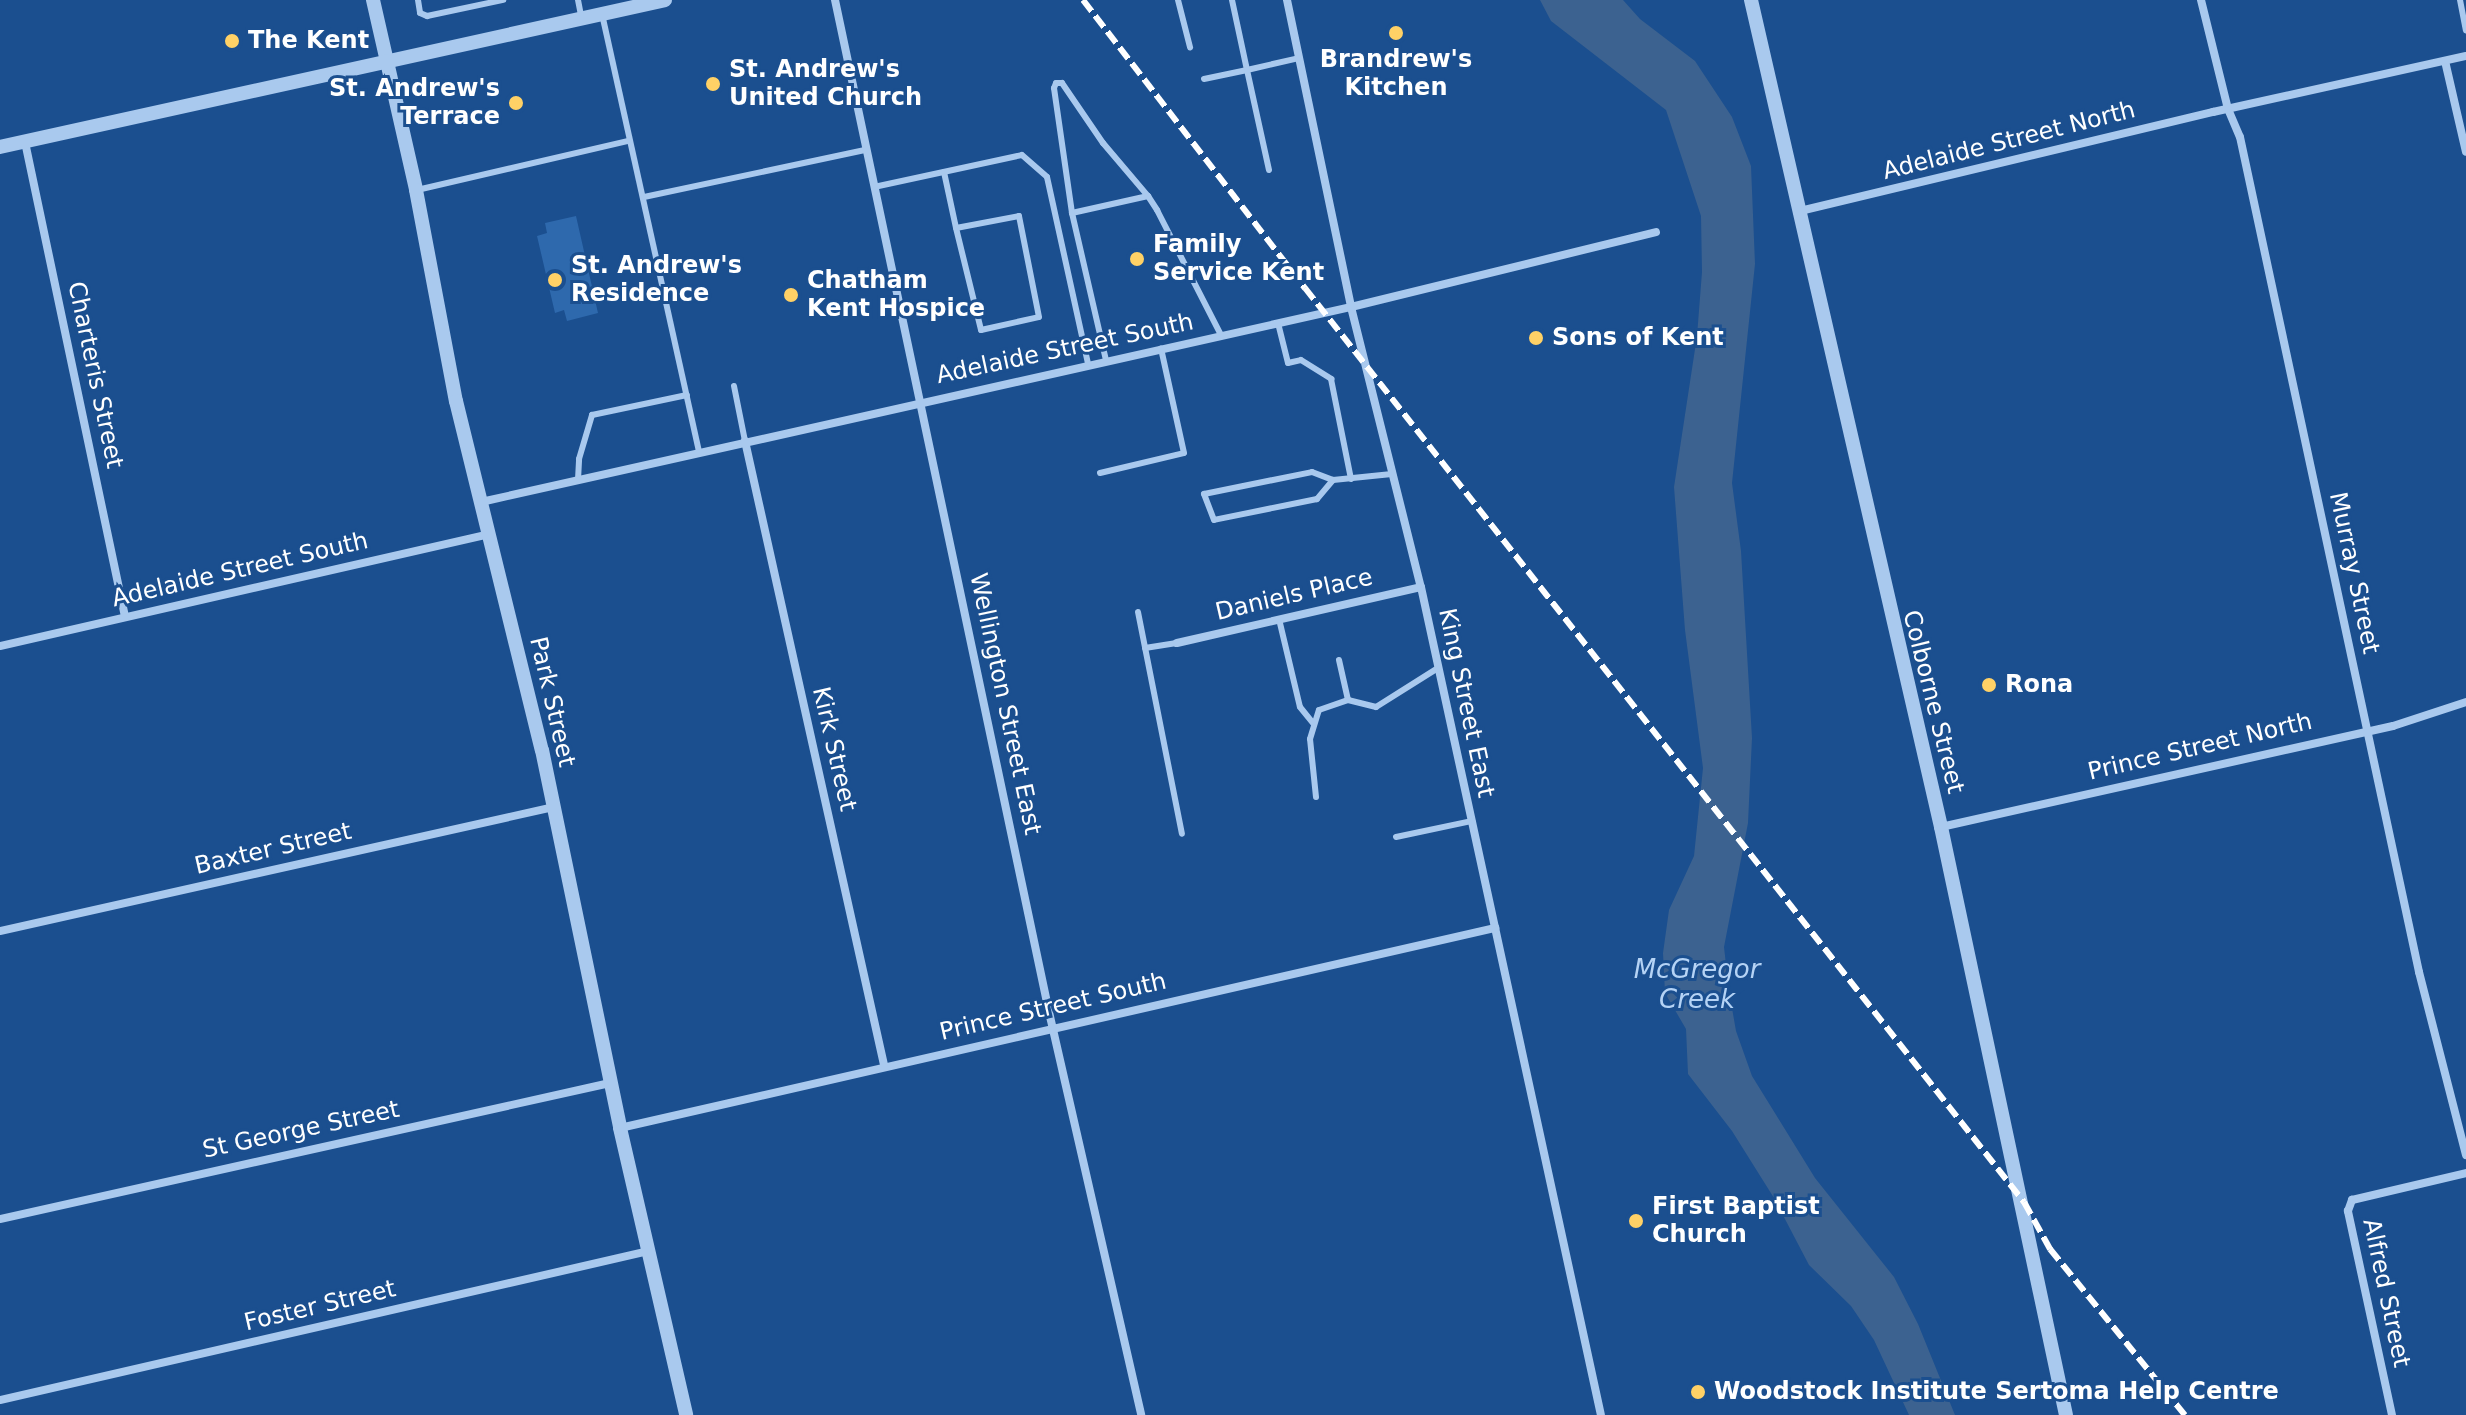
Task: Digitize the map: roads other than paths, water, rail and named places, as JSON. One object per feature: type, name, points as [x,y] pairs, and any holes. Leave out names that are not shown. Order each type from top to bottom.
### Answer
[{"type":"street","name":"Park Street","points":[[373,0],[416,190],[456,401],[554,807],[610,1083],[686,1415]]},
{"type":"street","points":[[0,147],[665,0]]},
{"type":"street","name":"Wellington Street East","points":[[835,0],[1053,1028],[1141,1415]]},
{"type":"street","name":"King Street East","points":[[1287,0],[1351,307],[1421,587],[1601,1415]]},
{"type":"street","name":"Colborne Street","points":[[1751,0],[1887,603],[1941,827],[2066,1415]]},
{"type":"street","name":"Murray Street","points":[[2201,0],[2228,109],[2240,137],[2419,972],[2465,1148]]},
{"type":"street","name":"Adelaide Street North","points":[[1800,211],[2466,56]]},
{"type":"street","points":[[2445,61],[2466,152]]},
{"type":"street","name":"Charteris Street","points":[[25,142],[125,617]]},
{"type":"street","name":"Adelaide Street South","points":[[481,502],[1351,307],[1656,232]]},
{"type":"street","name":"Kirk Street","points":[[745,441],[884,1065]]},
{"type":"street","name":"Adelaide Street South","points":[[0,646],[490,534]]},
{"type":"street","name":"Daniels Place","points":[[1177,643],[1421,587]]},
{"type":"street","name":"Prince Street North","points":[[1941,827],[2367,731],[2466,702]]},
{"type":"street","name":"Baxter Street","points":[[0,931],[554,807]]},
{"type":"street","name":"Prince Street South","points":[[620,1128],[884,1065],[1495,928]]},
{"type":"street","name":"St George Street","points":[[0,1219],[610,1083]]},
{"type":"street","name":"Alfred Street","points":[[2392,1415],[2348,1211],[2352,1200],[2466,1173]]},
{"type":"street","name":"Foster Street","points":[[0,1400],[649,1251]]},
{"type":"lane","points":[[418,0],[420,13],[427,16],[503,0]]},
{"type":"lane","points":[[578,0],[582,18]]},
{"type":"lane","points":[[1178,0],[1190,47]]},
{"type":"lane","points":[[1232,0],[1269,170]]},
{"type":"lane","points":[[2460,0],[2466,30]]},
{"type":"lane","points":[[602,14],[699,452]]},
{"type":"lane","points":[[1204,79],[1299,58]]},
{"type":"lane","points":[[1106,360],[1072,213],[1054,88],[1056,83],[1062,83],[1103,143],[1148,196],[1221,335]]},
{"type":"lane","points":[[416,190],[628,141]]},
{"type":"lane","points":[[644,197],[866,150]]},
{"type":"lane","points":[[874,187],[1022,155],[1047,177],[1088,364]]},
{"type":"lane","points":[[944,172],[956,228],[981,330],[1039,317],[1019,216],[956,228]]},
{"type":"lane","points":[[1072,213],[1148,196]]},
{"type":"lane","points":[[1278,323],[1288,363],[1301,360],[1331,379],[1351,479]]},
{"type":"lane","points":[[1100,473],[1184,453],[1161,348]]},
{"type":"lane","points":[[734,386],[745,441]]},
{"type":"lane","points":[[578,480],[579,459],[592,415],[687,395]]},
{"type":"lane","points":[[1333,480],[1317,499],[1214,520],[1204,494],[1312,472],[1333,480],[1392,474]]},
{"type":"lane","points":[[1138,612],[1182,834]]},
{"type":"lane","points":[[1279,619],[1300,707],[1314,724]]},
{"type":"lane","points":[[1145,648],[1177,643]]},
{"type":"lane","points":[[1339,660],[1348,700]]},
{"type":"lane","points":[[1316,797],[1310,739],[1319,710],[1348,700],[1376,707],[1438,668]]},
{"type":"lane","points":[[1396,837],[1472,821]]},
{"type":"water","name":"McGregor Creek","points":[[1540,0],[1623,0],[1640,19],[1695,61],[1732,117],[1751,166],[1755,264],[1732,483],[1741,551],[1752,738],[1748,823],[1724,947],[1729,991],[1736,1031],[1752,1076],[1815,1178],[1894,1277],[1918,1324],[1955,1415],[1909,1415],[1874,1340],[1851,1306],[1809,1265],[1774,1198],[1732,1131],[1688,1074],[1686,1029],[1665,993],[1663,953],[1669,910],[1694,856],[1703,768],[1685,630],[1674,487],[1697,336],[1702,272],[1701,216],[1666,110],[1551,21]]},
{"type":"railway","points":[[1083,0],[1305,288],[2024,1202],[2050,1249],[2185,1415]]},
{"type":"place","name":"Brandrew's Kitchen","points":[[1396,33]]},
{"type":"place","name":"The Kent","points":[[232,41]]},
{"type":"place","name":"St. Andrew's United Church","points":[[713,84]]},
{"type":"place","name":"St. Andrew's Terrace","points":[[516,103]]},
{"type":"place","name":"Family Service Kent","points":[[1137,259]]},
{"type":"place","name":"St. Andrew's Residence","points":[[555,280]]},
{"type":"place","name":"Chatham Kent Hospice","points":[[791,295]]},
{"type":"place","name":"Sons of Kent","points":[[1536,338]]},
{"type":"place","name":"Rona","points":[[1989,685]]},
{"type":"place","name":"First Baptist Church","points":[[1636,1221]]},
{"type":"place","name":"Woodstock Institute Sertoma Help Centre","points":[[1698,1392]]}]
